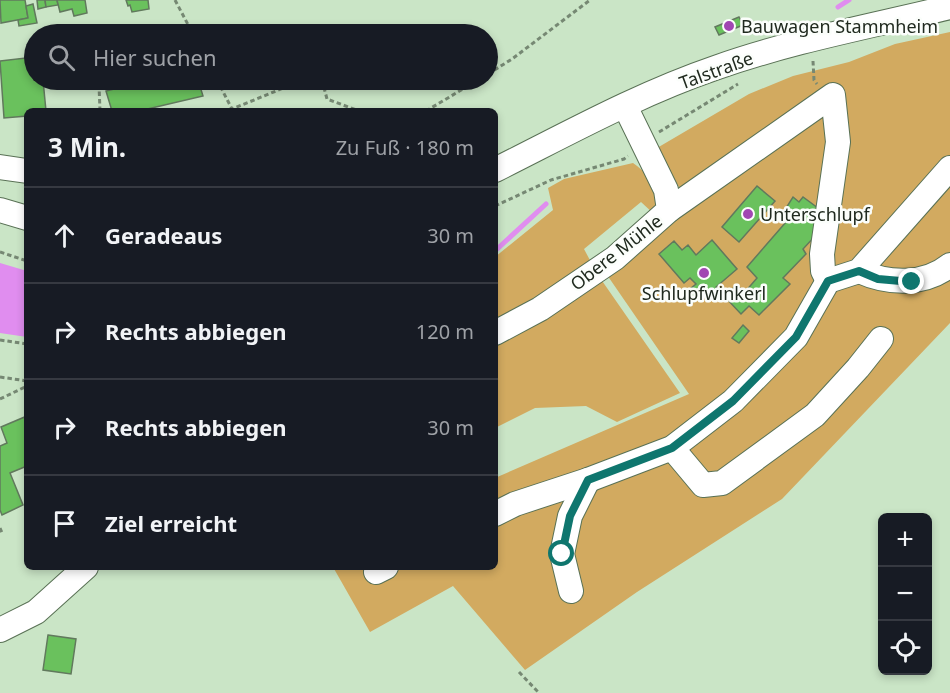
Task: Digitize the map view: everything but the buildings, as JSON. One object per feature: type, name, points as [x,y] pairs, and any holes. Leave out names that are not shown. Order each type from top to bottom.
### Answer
[{"type":"street","name":"Talstraße","points":[[498,169],[625,106],[714,68],[787,46],[950,7]]},
{"type":"street","points":[[669,210],[833,95],[838,142],[822,254],[823,271],[828,281]]},
{"type":"street","name":"Obere Mühle","points":[[498,331],[540,309],[615,258],[669,210],[666,190],[625,106]]},
{"type":"street","points":[[0,167],[24,171]]},
{"type":"street","points":[[498,512],[515,504],[588,480],[672,448],[733,401],[796,337],[828,281],[859,271],[950,168]]},
{"type":"street","points":[[0,210],[24,217]]},
{"type":"street","points":[[859,271],[878,279],[912,282],[950,265]]},
{"type":"street","points":[[672,448],[703,485],[722,483],[815,415],[881,339]]},
{"type":"street","points":[[571,591],[562,554],[570,516],[588,480]]},
{"type":"street","points":[[0,630],[36,612],[83,570]]},
{"type":"path","points":[[175,0],[188,24]]},
{"type":"path","points":[[498,68],[590,0]]},
{"type":"path","points":[[498,205],[551,180],[624,159],[642,144],[743,81]]},
{"type":"path","points":[[99,90],[100,108]]},
{"type":"path","points":[[222,90],[231,108]]},
{"type":"path","points":[[234,108],[279,90]]},
{"type":"path","points":[[325,90],[327,99],[351,108]]},
{"type":"path","points":[[431,108],[461,90]]},
{"type":"path","points":[[0,252],[24,260]]},
{"type":"path","points":[[0,340],[24,344]]},
{"type":"path","points":[[0,377],[24,381]]},
{"type":"path","points":[[0,399],[24,387]]},
{"type":"path","points":[[0,528],[2,533]]},
{"type":"path","points":[[519,672],[539,693]]},
{"type":"shaded area","points":[[950,32],[950,323],[782,499],[637,592],[525,670],[453,586],[370,632],[335,570],[498,570],[498,477],[689,394],[605,272],[689,205],[657,148],[749,94],[793,76],[849,62],[895,44]]},
{"type":"shaded area","points":[[633,163],[654,185],[658,199],[657,206],[654,214],[641,202],[584,249],[592,264],[498,325],[498,255],[553,210],[548,188],[564,179]]},
{"type":"shaded area","points":[[0,263],[24,270],[24,337],[0,333]]},
{"type":"shaded area","points":[[598,275],[680,393],[617,422],[586,406],[535,408],[498,426],[498,340]]},
{"type":"waterway","points":[[838,7],[849,0]]},
{"type":"waterway","points":[[498,248],[546,204]]},
{"type":"place","name":"Bauwagen Stammheim","points":[[729,26]]},
{"type":"place","name":"Unterschlupf","points":[[748,214]]},
{"type":"place","name":"Schlupfwinkerl","points":[[704,273]]},
{"type":"route","points":[[562,554],[570,516],[588,480],[672,448],[733,401],[796,337],[828,281],[859,271],[878,279],[912,282]]}]
